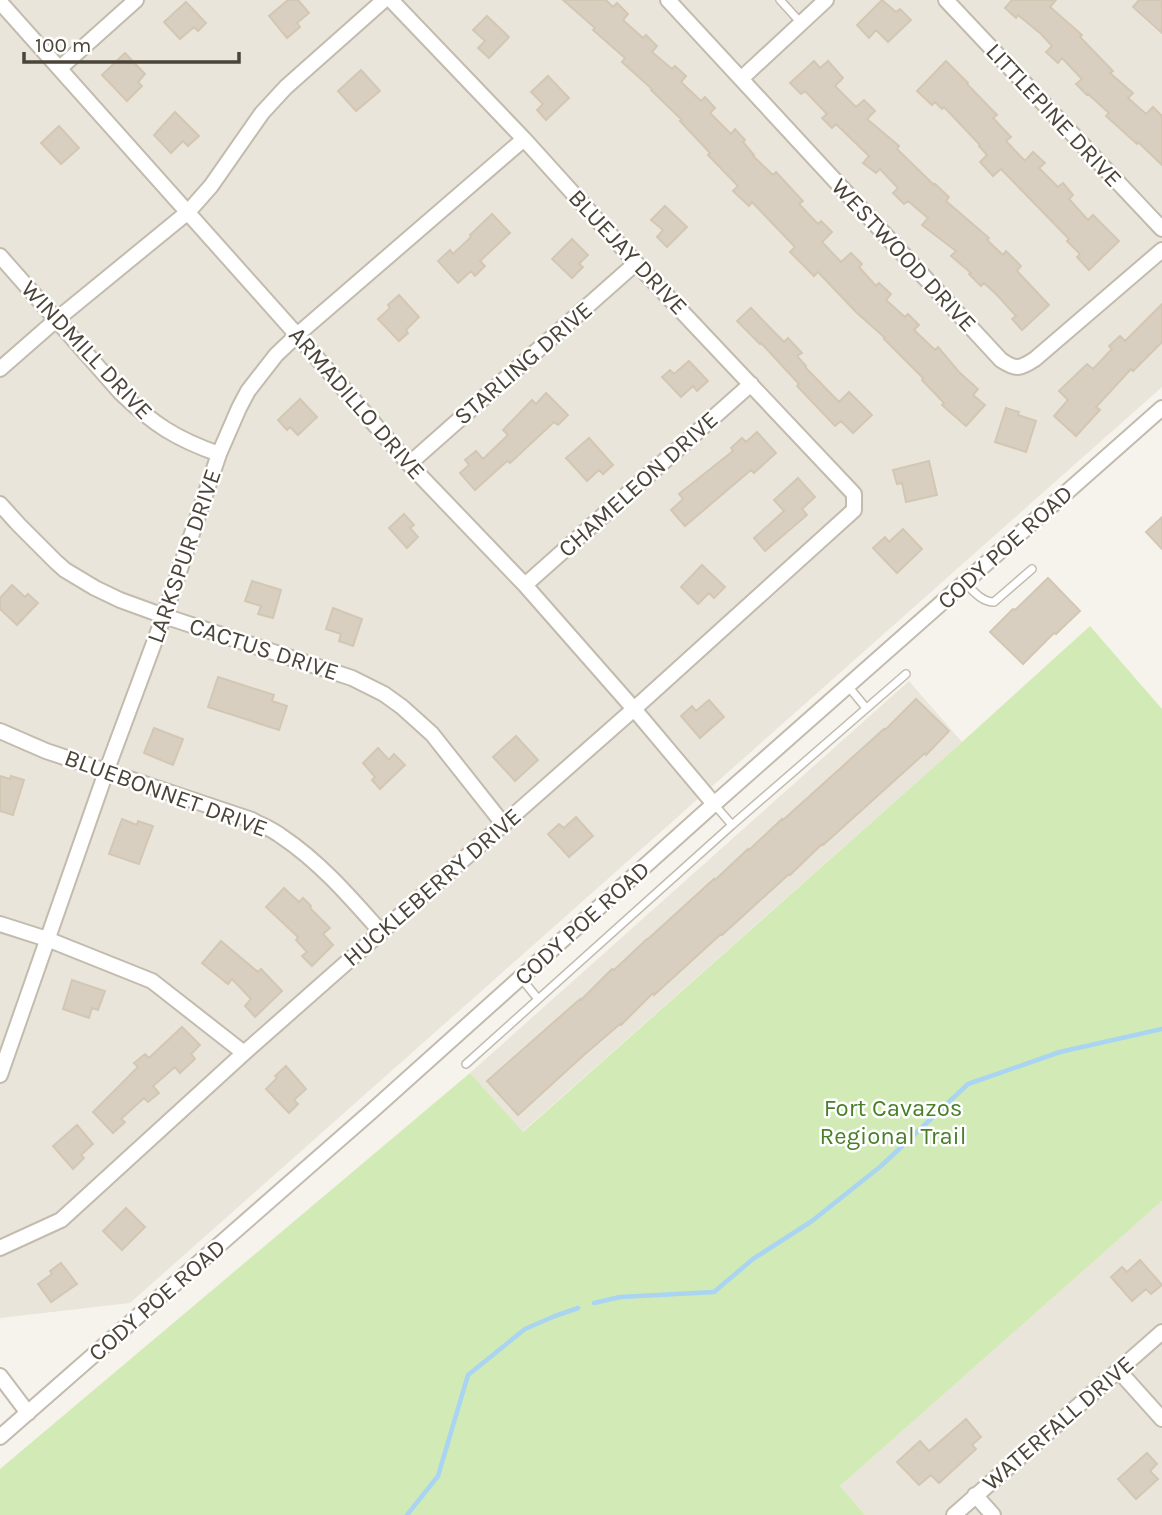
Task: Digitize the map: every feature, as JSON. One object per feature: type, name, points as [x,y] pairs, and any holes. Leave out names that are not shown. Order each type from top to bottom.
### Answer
[{"type":"street","points":[[60,68],[136,0]]},
{"type":"street","points":[[0,369],[188,212],[211,186],[262,113],[286,87],[384,0]]},
{"type":"street","name":"BLUEJAY DRIVE","points":[[391,0],[854,494],[854,510]]},
{"type":"street","name":"WESTWOOD DRIVE","points":[[668,0],[1001,360],[1010,366],[1017,368],[1035,359],[1162,250]]},
{"type":"street","points":[[742,78],[826,0]]},
{"type":"street","name":"LITTLEPINE DRIVE","points":[[946,0],[1162,229]]},
{"type":"street","name":"ARMADILLO DRIVE","points":[[0,2],[409,464],[525,585],[715,804]]},
{"type":"street","name":"LARKSPUR DRIVE","points":[[0,1075],[219,454],[248,391],[276,355],[297,335],[524,139]]},
{"type":"street","name":"WINDMILL DRIVE","points":[[0,256],[121,393],[147,417],[181,439],[219,454]]},
{"type":"street","name":"STARLING DRIVE","points":[[409,464],[636,263]]},
{"type":"street","name":"CHAMELEON DRIVE","points":[[525,585],[751,384]]},
{"type":"street","name":"CODY POE ROAD","points":[[0,1437],[373,1110],[1162,408]]},
{"type":"street","name":"CACTUS DRIVE","points":[[0,504],[65,570],[95,588],[164,616],[352,678],[384,694],[432,734],[504,825]]},
{"type":"street","name":"HUCKLEBERRY DRIVE","points":[[0,1248],[61,1220],[244,1053],[504,825],[854,510]]},
{"type":"street","name":"BLUEBONNET DRIVE","points":[[0,731],[46,751],[252,820],[280,834],[339,885],[381,932]]},
{"type":"street","points":[[0,925],[47,939],[152,981],[244,1053]]},
{"type":"street","name":"WATERFALL DRIVE","points":[[954,1515],[1162,1332]]},
{"type":"street","points":[[1118,1370],[1162,1419]]},
{"type":"street","points":[[0,1376],[28,1413]]},
{"type":"street","points":[[975,1495],[993,1515]]},
{"type":"lane","points":[[780,0],[801,23]]},
{"type":"lane","points":[[965,583],[979,596],[994,602],[1032,569]]},
{"type":"lane","points":[[466,1064],[906,674]]},
{"type":"lane","points":[[848,686],[866,708]]},
{"type":"lane","points":[[715,804],[733,825]]},
{"type":"lane","points":[[521,978],[538,999]]},
{"type":"shaded area","points":[[0,0],[1162,0],[1162,387],[130,1303],[0,1318]]},
{"type":"shaded area","points":[[909,681],[962,742],[522,1132],[470,1073]]},
{"type":"shaded area","points":[[1162,1201],[1162,1515],[865,1515],[840,1486]]},
{"type":"green space","name":"Fort Cavazos Regional Trail","points":[[1090,626],[1162,709],[1162,1201],[840,1486],[865,1515],[0,1515],[0,1469],[470,1073],[523,1132]]},
{"type":"building","points":[[288,0],[298,0],[309,13],[297,23],[300,27],[287,38],[269,16]]},
{"type":"building","points":[[563,0],[606,0],[613,7],[617,3],[628,14],[623,20],[643,38],[646,35],[657,46],[652,52],[672,69],[675,66],[686,76],[681,82],[701,101],[705,97],[715,108],[710,113],[731,134],[735,129],[745,140],[743,142],[753,156],[773,175],[776,172],[803,201],[799,204],[818,224],[821,221],[832,232],[822,242],[841,262],[851,253],[862,264],[859,267],[876,286],[879,283],[891,294],[886,300],[905,317],[908,314],[919,325],[914,330],[935,350],[938,347],[978,389],[973,395],[985,405],[966,426],[942,405],[944,403],[923,378],[885,338],[818,272],[814,276],[790,252],[795,247],[752,202],[749,206],[733,191],[738,186],[708,155],[710,153],[680,121],[682,120],[622,62],[625,58]]},
{"type":"building","points":[[882,0],[896,12],[900,9],[911,20],[888,42],[876,30],[869,38],[857,25]]},
{"type":"building","points":[[1012,0],[1056,0],[1050,7],[1082,35],[1080,37],[1113,71],[1110,73],[1133,93],[1128,98],[1146,114],[1153,107],[1162,116],[1162,165],[1106,116],[1109,113],[1076,84],[1082,79],[1062,58],[1058,63],[1046,52],[1052,46],[1041,34],[1005,8]]},
{"type":"building","points":[[1139,0],[1162,0],[1162,33],[1133,7]]},
{"type":"building","points":[[186,2],[206,23],[198,31],[194,27],[180,39],[164,22]]},
{"type":"building","points":[[487,16],[509,37],[489,58],[478,48],[485,41],[473,30]]},
{"type":"building","points":[[125,53],[145,74],[138,82],[142,86],[127,101],[102,75]]},
{"type":"building","points":[[814,61],[820,68],[828,61],[843,78],[835,86],[856,107],[864,100],[875,111],[867,119],[899,146],[897,149],[949,197],[946,201],[989,238],[987,240],[1003,255],[1006,251],[1021,266],[1017,271],[1049,305],[1022,330],[1012,319],[1016,316],[997,295],[984,283],[981,286],[969,274],[971,273],[951,256],[956,251],[922,225],[928,218],[908,201],[904,204],[893,193],[898,188],[880,169],[876,173],[863,163],[869,156],[836,124],[832,128],[822,118],[827,114],[805,91],[801,94],[790,83]]},
{"type":"building","points":[[946,61],[997,115],[993,118],[1011,137],[1006,141],[1025,161],[1033,152],[1045,163],[1039,168],[1058,187],[1063,183],[1073,195],[1069,199],[1088,220],[1093,215],[1119,241],[1089,270],[1077,257],[1080,254],[1067,241],[1069,239],[1001,169],[993,176],[980,162],[987,155],[944,107],[942,109],[935,102],[932,105],[917,91]]},
{"type":"building","points":[[361,70],[380,91],[356,111],[338,91]]},
{"type":"building","points":[[548,76],[569,98],[546,120],[537,110],[543,104],[531,92]]},
{"type":"building","points":[[175,112],[199,136],[188,146],[183,141],[171,153],[154,135]]},
{"type":"building","points":[[59,126],[79,148],[61,164],[41,143]]},
{"type":"building","points":[[665,206],[687,227],[667,247],[657,237],[663,230],[651,220]]},
{"type":"building","points":[[492,214],[510,233],[480,261],[485,266],[475,276],[471,271],[458,283],[438,261],[450,250],[453,254]]},
{"type":"building","points":[[572,239],[588,255],[579,264],[583,267],[572,278],[552,259]]},
{"type":"building","points":[[399,295],[419,317],[399,341],[378,319]]},
{"type":"building","points":[[1162,304],[1162,342],[1133,371],[1131,369],[1096,407],[1100,410],[1076,436],[1054,416],[1068,400],[1059,391],[1087,364],[1093,369],[1112,349],[1109,346],[1120,336],[1125,341]]},
{"type":"building","points":[[751,308],[784,342],[788,338],[802,353],[797,356],[805,367],[839,402],[849,392],[872,415],[853,433],[841,421],[835,426],[761,343],[737,321]]},
{"type":"building","points":[[689,361],[708,381],[697,391],[693,386],[681,397],[662,377],[670,370],[674,374]]},
{"type":"building","points":[[546,393],[568,415],[558,425],[554,422],[510,463],[507,461],[475,490],[460,473],[469,465],[465,460],[476,451],[483,459],[508,435],[503,430],[532,400],[536,404]]},
{"type":"building","points":[[300,399],[317,417],[298,435],[290,427],[287,430],[278,420]]},
{"type":"building","points":[[1006,408],[1036,421],[1026,452],[995,442]]},
{"type":"building","points":[[757,432],[776,453],[754,473],[751,470],[685,526],[671,510],[683,499],[679,494],[733,451],[731,448],[742,438],[746,442]]},
{"type":"building","points":[[589,438],[613,465],[603,474],[599,470],[587,481],[566,458]]},
{"type":"building","points":[[929,461],[937,495],[906,502],[902,483],[897,484],[893,470]]},
{"type":"building","points":[[798,478],[815,497],[802,509],[807,515],[765,551],[754,538],[784,511],[774,500]]},
{"type":"building","points":[[404,514],[414,525],[410,528],[418,537],[407,548],[389,528]]},
{"type":"building","points":[[1162,517],[1162,549],[1146,532]]},
{"type":"building","points":[[903,529],[922,549],[897,573],[873,548],[885,537],[889,542]]},
{"type":"building","points":[[702,565],[725,587],[714,598],[709,593],[698,604],[681,587]]},
{"type":"building","points":[[1048,578],[1080,611],[1023,664],[990,632]]},
{"type":"building","points":[[252,581],[281,590],[273,618],[258,614],[261,606],[245,601]]},
{"type":"building","points":[[12,585],[25,597],[28,594],[38,603],[17,625],[0,609],[0,598]]},
{"type":"building","points":[[333,608],[362,619],[353,646],[339,641],[341,634],[326,629]]},
{"type":"building","points":[[218,677],[274,695],[272,701],[287,706],[279,730],[208,707]]},
{"type":"building","points":[[916,699],[949,731],[926,755],[925,753],[518,1115],[487,1081],[885,730]]},
{"type":"building","points":[[709,700],[724,717],[700,738],[681,716],[692,706],[696,711]]},
{"type":"building","points":[[154,728],[183,739],[173,765],[144,753]]},
{"type":"building","points":[[516,736],[538,760],[515,781],[493,757]]},
{"type":"building","points":[[378,748],[389,760],[394,754],[405,765],[380,789],[372,780],[375,777],[363,763]]},
{"type":"building","points":[[0,776],[24,780],[13,815],[0,811]]},
{"type":"building","points":[[576,817],[593,836],[569,857],[548,834],[559,824],[564,828]]},
{"type":"building","points":[[122,819],[137,825],[138,821],[153,826],[139,864],[109,854]]},
{"type":"building","points":[[284,888],[299,902],[303,898],[330,928],[323,934],[333,945],[312,966],[302,956],[307,952],[296,940],[298,937],[266,907]]},
{"type":"building","points":[[221,941],[258,972],[261,969],[282,991],[255,1017],[245,1006],[251,999],[232,979],[228,984],[202,963]]},
{"type":"building","points":[[72,980],[105,991],[98,1010],[92,1008],[89,1018],[63,1009]]},
{"type":"building","points":[[182,1027],[200,1045],[191,1054],[195,1059],[180,1073],[175,1067],[153,1086],[159,1093],[148,1102],[144,1098],[121,1119],[125,1122],[113,1133],[93,1112],[138,1067],[134,1063],[145,1054],[149,1058]]},
{"type":"building","points":[[286,1066],[306,1089],[294,1100],[298,1104],[289,1113],[266,1089]]},
{"type":"building","points":[[77,1125],[93,1144],[81,1155],[84,1158],[73,1169],[53,1146]]},
{"type":"building","points":[[126,1208],[145,1227],[122,1250],[103,1231]]},
{"type":"building","points":[[1140,1260],[1162,1285],[1151,1294],[1146,1289],[1132,1301],[1111,1277],[1122,1267],[1127,1272]]},
{"type":"building","points":[[61,1263],[77,1284],[51,1302],[38,1284]]},
{"type":"building","points":[[966,1419],[981,1437],[972,1445],[976,1449],[939,1483],[931,1475],[919,1485],[897,1462],[920,1441],[929,1451]]},
{"type":"building","points":[[1147,1453],[1157,1464],[1150,1471],[1158,1479],[1136,1499],[1118,1479]]},
{"type":"waterway","points":[[594,1303],[620,1297],[714,1292],[753,1259],[812,1221],[881,1166],[968,1084],[1060,1052],[1162,1029]]},
{"type":"waterway","points":[[407,1515],[438,1476],[468,1375],[525,1329],[578,1308]]}]
